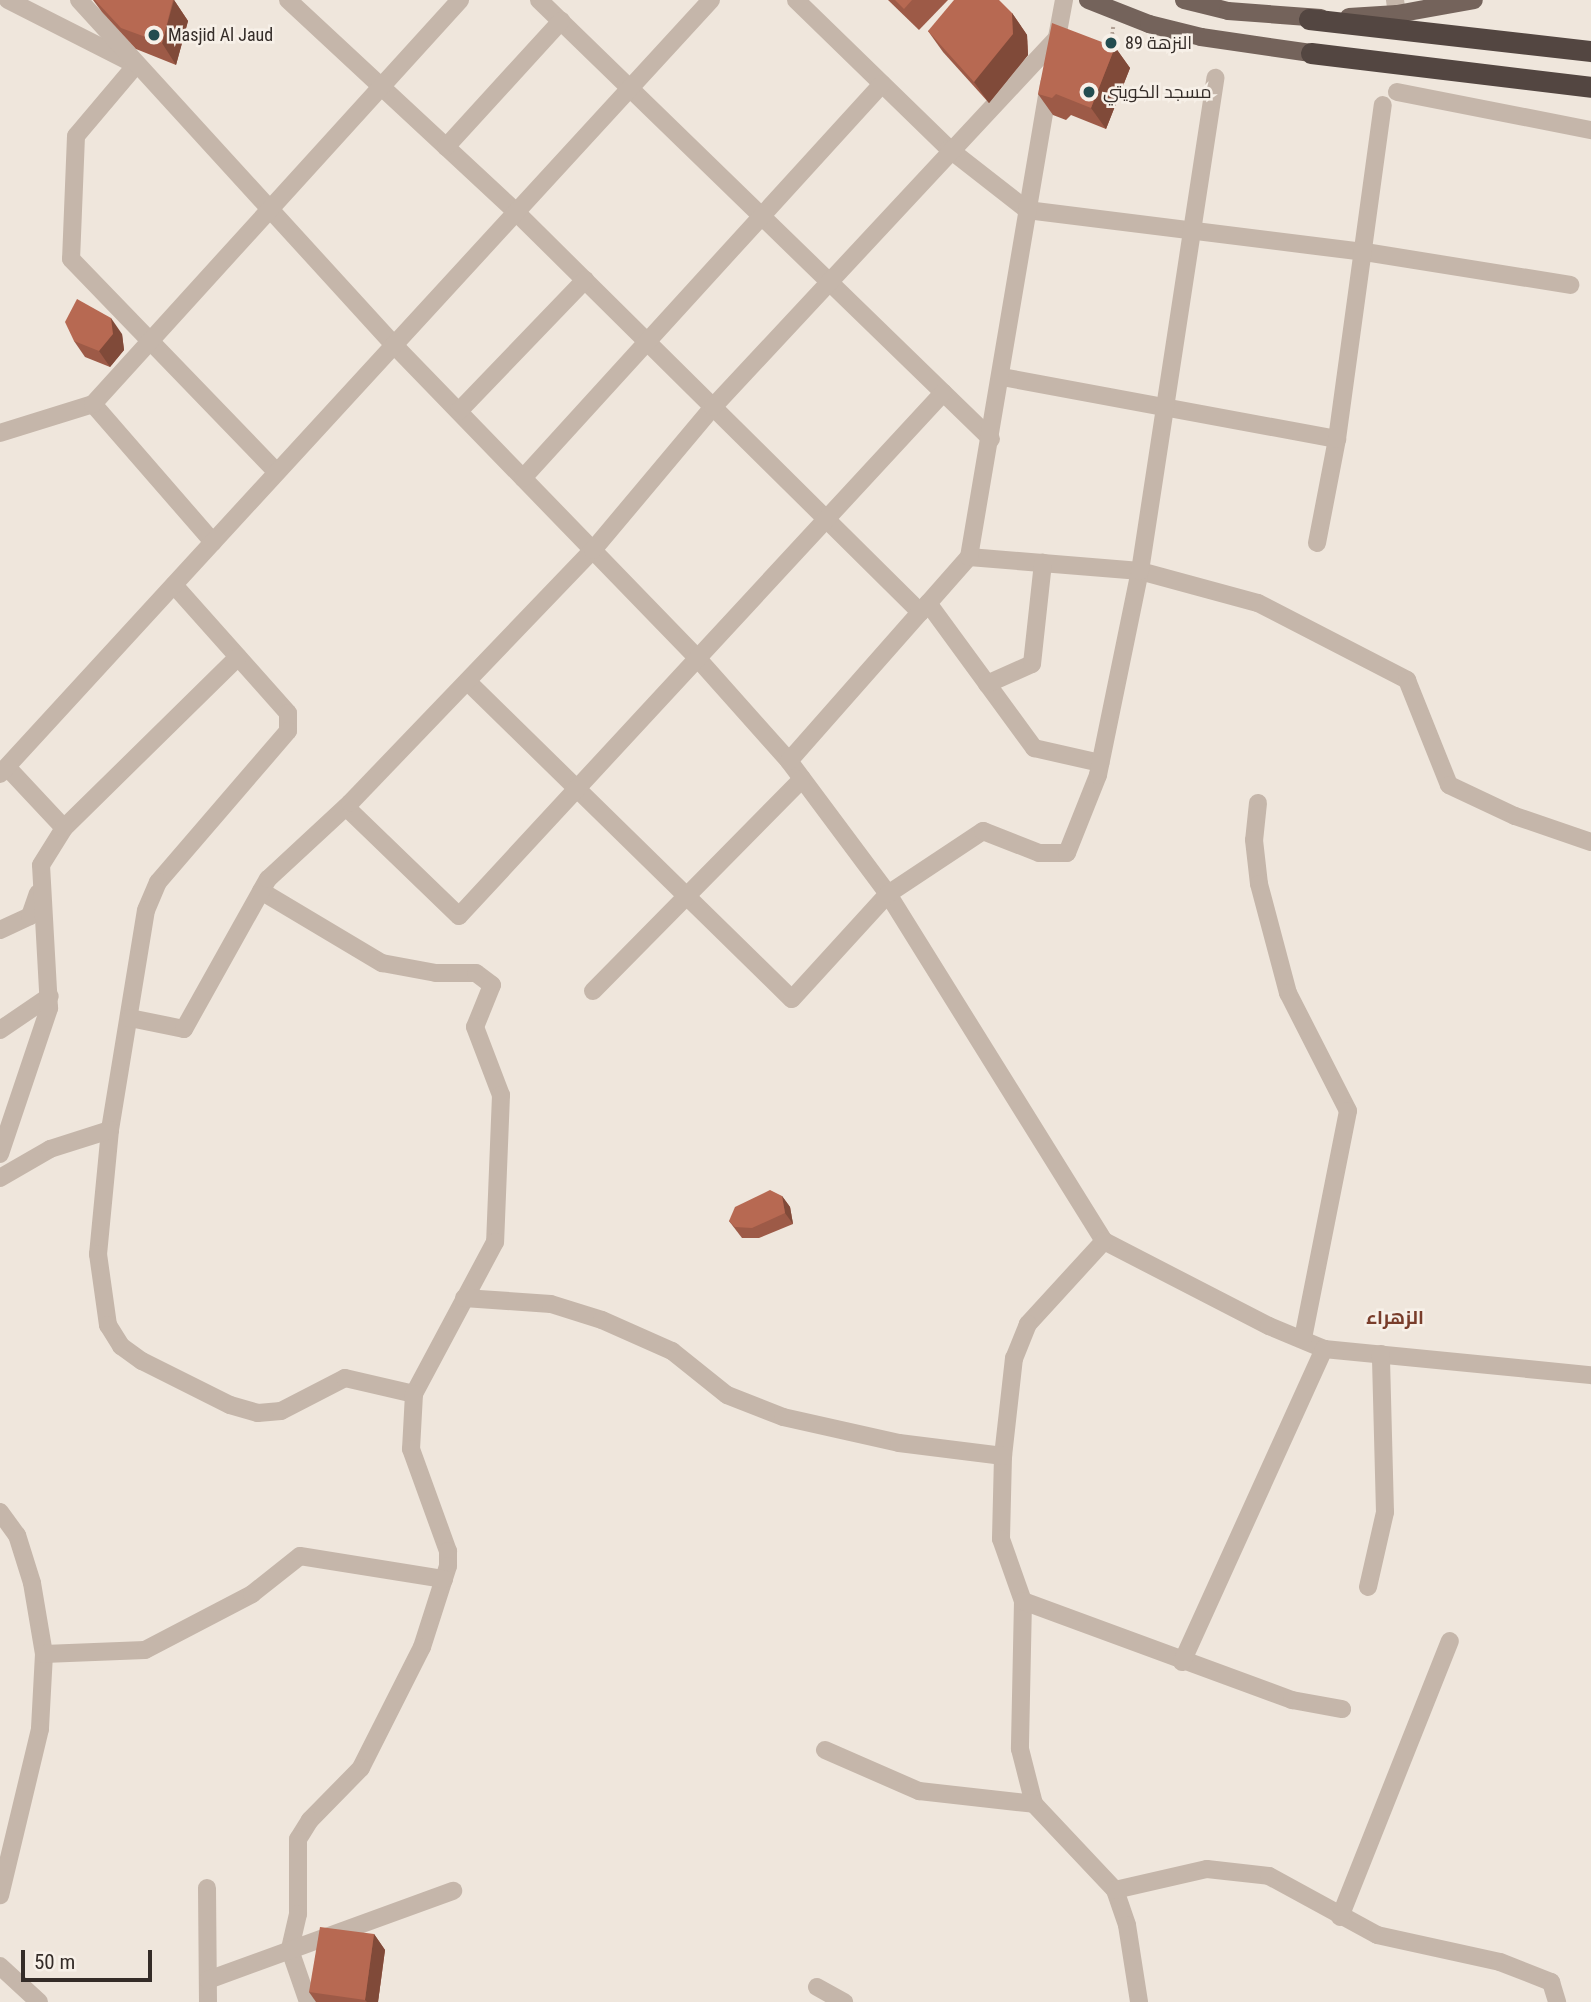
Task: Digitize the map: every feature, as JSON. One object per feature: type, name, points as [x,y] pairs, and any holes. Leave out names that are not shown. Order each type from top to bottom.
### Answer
[{"type":"highway","points":[[1309,19],[1591,51]]},
{"type":"highway","points":[[1311,52],[1591,87]]},
{"type":"main road","points":[[1088,0],[1149,24],[1202,37],[1311,52]]},
{"type":"main road","points":[[1184,0],[1228,11],[1309,19],[1474,0]]},
{"type":"street","points":[[8,0],[136,65]]},
{"type":"street","points":[[79,0],[394,345],[699,660],[789,761],[888,894],[1104,1241],[1269,1326],[1324,1349],[1591,1375]]},
{"type":"street","points":[[288,0],[516,212],[827,520],[924,608],[987,684],[1034,748],[1100,763]]},
{"type":"street","points":[[0,433],[93,404],[460,0]]},
{"type":"street","points":[[539,0],[991,439]]},
{"type":"street","points":[[64,828],[3,770],[711,0]]},
{"type":"street","points":[[796,0],[949,149],[1027,210],[1365,252],[1570,285]]},
{"type":"street","points":[[789,761],[969,557],[1002,377],[1027,210],[1064,0]]},
{"type":"street","points":[[446,147],[561,21]]},
{"type":"street","points":[[130,1018],[184,1029],[261,891],[468,682],[593,550],[713,407],[832,282],[949,149],[1056,39]]},
{"type":"street","points":[[136,65],[76,136],[71,259],[153,340],[277,472]]},
{"type":"street","points":[[468,682],[792,999],[888,894],[983,831],[1039,853],[1067,853],[1100,763],[1140,571],[1195,230],[1215,78]]},
{"type":"street","points":[[523,478],[763,218],[882,84]]},
{"type":"street","points":[[1397,92],[1591,130]]},
{"type":"street","points":[[1317,543],[1337,439],[1365,252],[1383,105]]},
{"type":"street","points":[[459,411],[585,280]]},
{"type":"street","points":[[1002,377],[1337,439]]},
{"type":"street","points":[[346,807],[459,916],[699,660],[943,393]]},
{"type":"street","points":[[93,404],[213,542]]},
{"type":"street","points":[[969,557],[1140,571],[1258,603],[1407,680],[1449,785],[1515,816],[1591,842]]},
{"type":"street","points":[[987,684],[1032,664],[1043,563]]},
{"type":"street","points":[[174,585],[288,713],[288,732],[158,882],[146,910],[110,1130],[98,1254],[108,1325],[121,1346],[230,1405],[258,1413],[281,1411],[345,1378],[414,1394]]},
{"type":"street","points":[[0,1154],[50,996],[39,890],[41,865],[64,828],[238,657]]},
{"type":"street","points":[[593,992],[802,779]]},
{"type":"street","points":[[1258,803],[1254,840],[1259,884],[1288,993],[1348,1111],[1303,1339]]},
{"type":"street","points":[[0,930],[30,916],[39,890]]},
{"type":"street","points":[[261,891],[382,964],[436,973],[476,973],[492,985],[475,1027],[485,1061],[501,1095],[495,1242],[414,1394],[411,1449],[448,1551],[444,1579],[422,1647],[361,1768],[310,1820],[299,1839],[299,1914],[290,1950],[308,2002]]},
{"type":"street","points":[[0,1031],[50,996]]},
{"type":"street","points":[[0,1178],[50,1149],[110,1130]]},
{"type":"street","points":[[1104,1241],[1028,1324],[1014,1357],[1003,1456],[1001,1539],[1023,1601],[1020,1749],[1034,1804],[1115,1890],[1127,1925],[1139,2002]]},
{"type":"street","points":[[464,1298],[551,1304],[602,1320],[672,1351],[727,1395],[783,1417],[899,1443],[1003,1456]]},
{"type":"street","points":[[1182,1662],[1324,1349]]},
{"type":"street","points":[[1368,1587],[1385,1512],[1381,1354]]},
{"type":"street","points":[[0,1512],[17,1535],[32,1583],[44,1654],[40,1729],[8,1832],[0,1895]]},
{"type":"street","points":[[44,1654],[145,1650],[252,1594],[300,1556],[444,1579]]},
{"type":"street","points":[[1023,1601],[1182,1662],[1292,1700],[1342,1709]]},
{"type":"street","points":[[1340,1917],[1450,1641]]},
{"type":"street","points":[[825,1750],[919,1791],[1034,1804]]},
{"type":"street","points":[[1115,1890],[1208,1869],[1244,1871],[1269,1877],[1377,1935],[1500,1962],[1551,1982],[1558,2002]]},
{"type":"street","points":[[207,1888],[208,2002]]},
{"type":"street","points":[[208,1980],[453,1891]]},
{"type":"street","points":[[0,1966],[39,2002]]},
{"type":"street","points":[[817,1987],[844,2002]]},
{"type":"building","points":[[95,0],[173,0],[162,43],[121,28]]},
{"type":"building","points":[[895,0],[912,0],[904,9]]},
{"type":"building","points":[[954,0],[999,0],[1012,13],[1013,34],[974,82],[928,31]]},
{"type":"building","points":[[1052,23],[1115,47],[1091,108],[1056,94],[1052,98],[1038,94]]},
{"type":"building","points":[[77,299],[111,318],[113,334],[99,351],[74,341],[65,322]]},
{"type":"building","points":[[770,1190],[782,1196],[785,1213],[752,1228],[735,1227],[729,1221],[735,1207]]},
{"type":"building","points":[[320,1927],[374,1934],[365,2000],[309,1992]]},
{"type":"place","name":"Masjid Al Jaud","points":[[154,35]]},
{"type":"place","name":"النزهة 89","points":[[1111,43]]},
{"type":"place","name":"مسجد الكويتي","points":[[1089,92]]},
{"type":"district","name":"الزهراء","points":[[1395,1318]]}]
